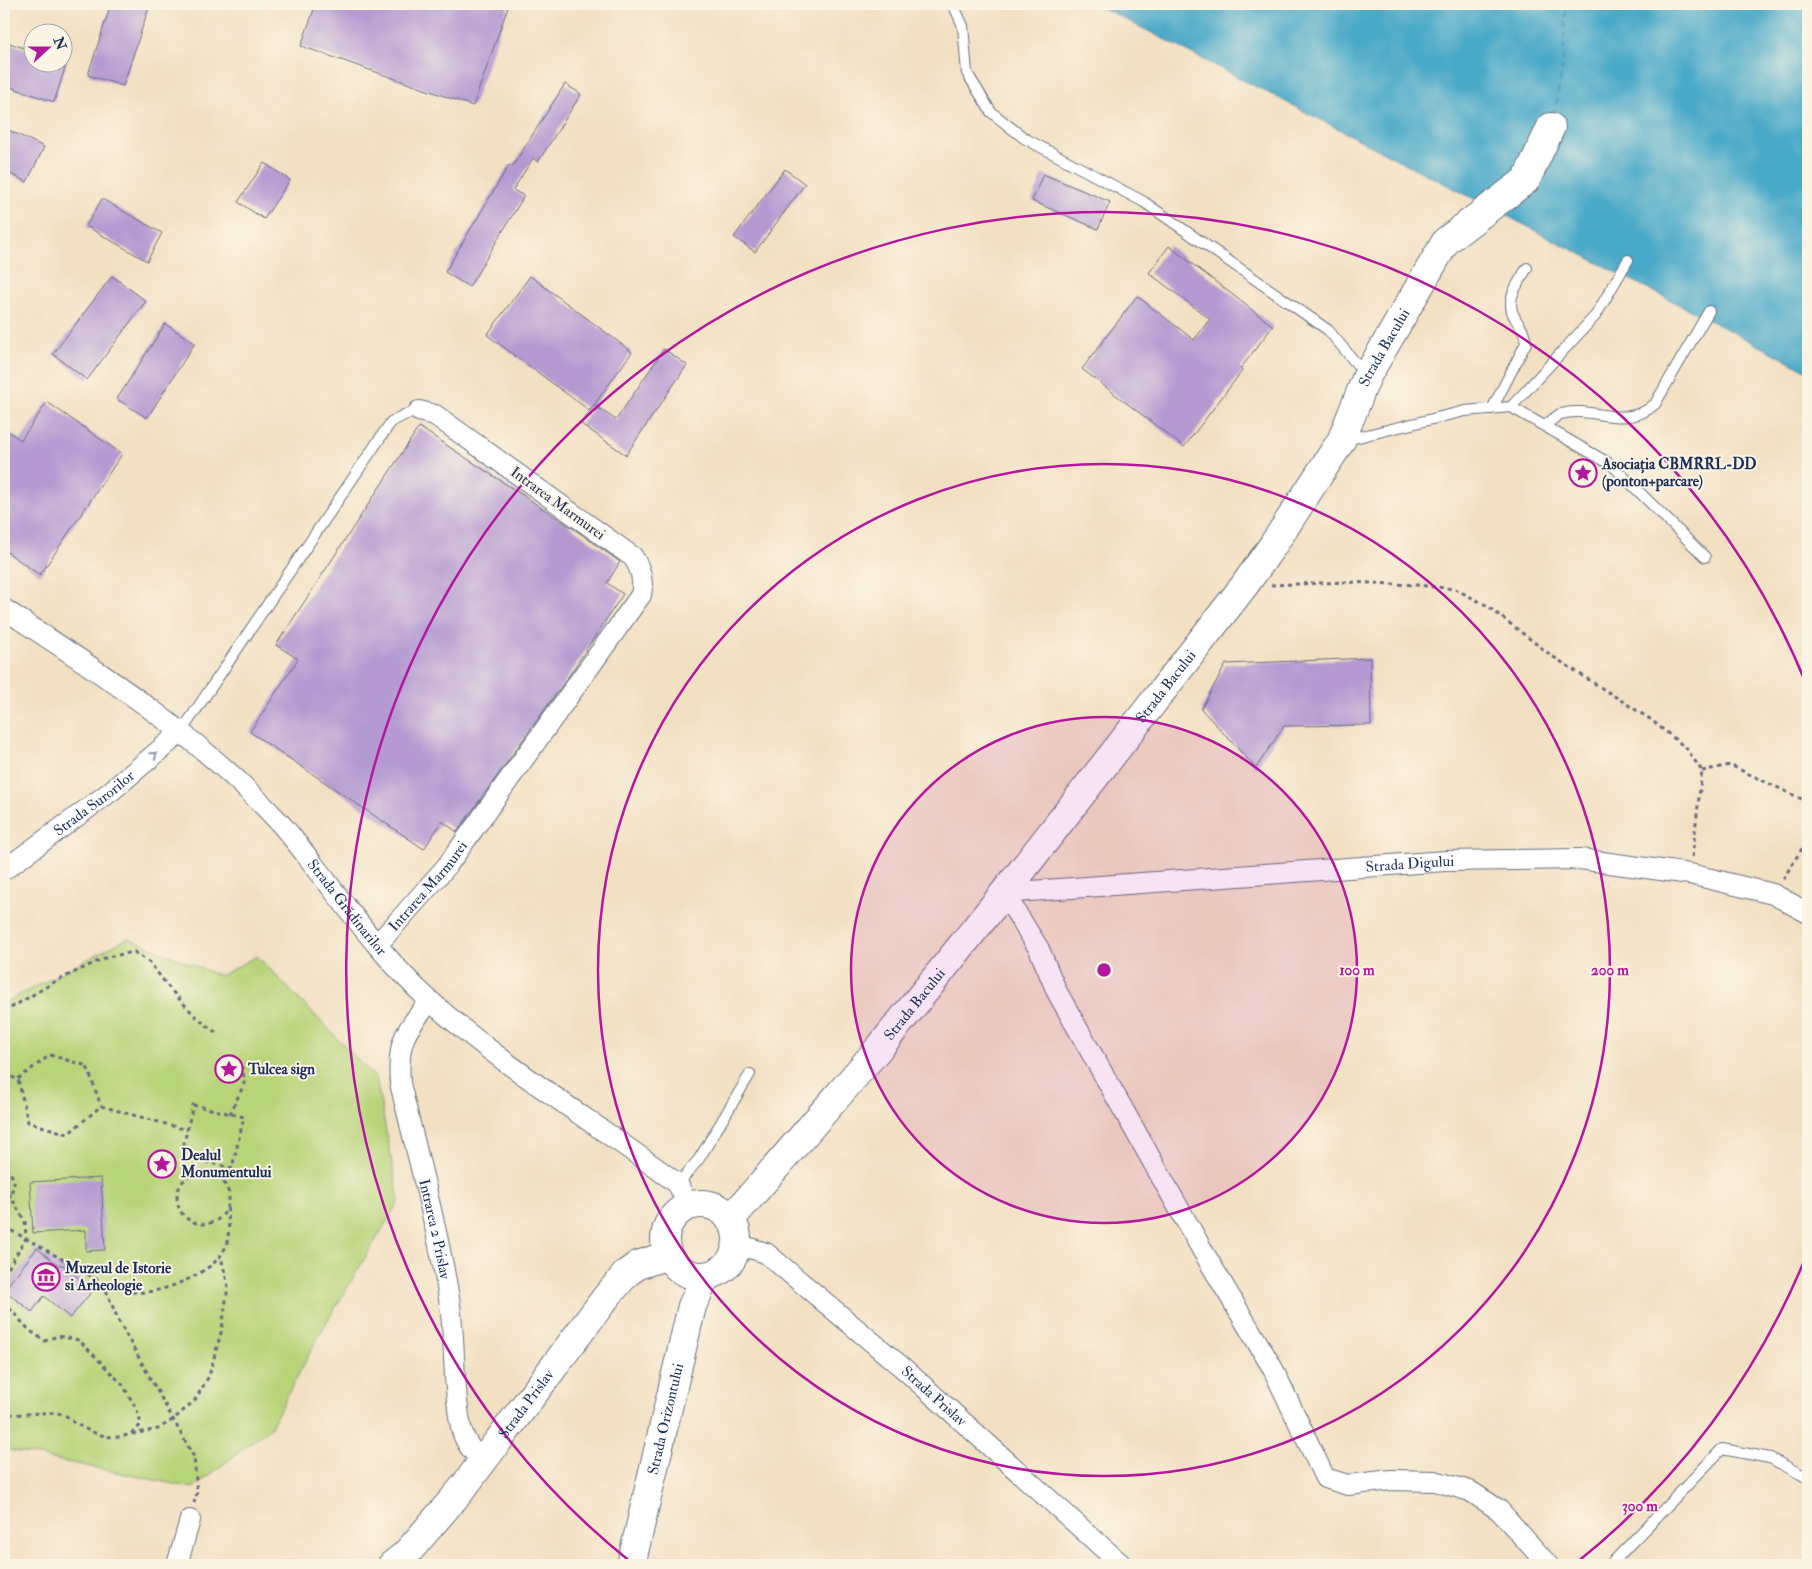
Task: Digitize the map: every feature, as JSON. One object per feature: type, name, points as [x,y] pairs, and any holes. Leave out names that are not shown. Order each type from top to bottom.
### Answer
[{"type":"street","name":"Strada Bacului","points":[[734,1232],[1004,893],[1244,586],[1341,441],[1367,376],[1446,241],[1526,180],[1551,127]]},
{"type":"street","name":"Intrarea Marmurei","points":[[377,945],[447,866],[641,594],[643,584],[642,574],[633,557],[435,415],[419,411]]},
{"type":"street","name":"Strada Grădinarilor","points":[[4,609],[148,706],[244,786],[280,824],[377,945],[430,1000],[487,1048],[683,1195]]},
{"type":"street","name":"Strada Surorilor","points":[[4,870],[110,792],[181,732]]},
{"type":"street","name":"Strada Digului","points":[[1004,893],[1445,861],[1580,858],[1690,874],[1773,894],[1808,913]]},
{"type":"street","points":[[1004,893],[1038,950],[1057,992],[1204,1252],[1272,1367],[1325,1478],[1348,1485],[1391,1480],[1435,1481],[1470,1490],[1499,1510],[1548,1565]]},
{"type":"street","name":"Intrarea 2 Prislav","points":[[430,1000],[407,1030],[399,1062],[400,1083],[441,1252],[449,1301],[455,1389],[462,1430],[472,1452],[483,1462]]},
{"type":"street","points":[[683,1195],[700,1204],[712,1206],[722,1211],[734,1232],[734,1255],[727,1265],[718,1272],[706,1276],[695,1276],[684,1272],[674,1265],[668,1255],[665,1244],[666,1232],[670,1221],[678,1212],[683,1195]]},
{"type":"street","name":"Strada Prislav","points":[[734,1232],[766,1253],[904,1368],[1122,1565]]},
{"type":"street","name":"Strada Prislav","points":[[392,1565],[406,1554],[462,1489],[607,1296],[627,1273],[638,1265],[668,1255]]},
{"type":"street","name":"Strada Orizontului","points":[[631,1565],[692,1306],[706,1276]]},
{"type":"street","points":[[177,1565],[190,1520]]},
{"type":"lane","points":[[953,4],[963,26],[967,73],[991,112],[1024,138],[1144,202],[1328,330],[1367,376]]},
{"type":"lane","points":[[1341,441],[1465,411],[1512,406],[1596,315],[1628,260]]},
{"type":"lane","points":[[1492,409],[1526,343],[1524,332],[1511,312],[1511,298],[1527,268]]},
{"type":"lane","points":[[1545,426],[1559,415],[1576,412],[1626,417],[1645,412],[1655,404],[1710,311]]},
{"type":"lane","points":[[1512,406],[1612,465],[1706,557]]},
{"type":"lane","name":"Intrarea Marmurei","points":[[181,732],[391,422],[404,414],[419,411]]},
{"type":"lane","points":[[683,1195],[699,1159],[750,1074]]},
{"type":"lane","points":[[1610,1565],[1722,1449],[1770,1458],[1808,1478]]},
{"type":"path","points":[[1244,586],[1347,582],[1417,585],[1455,589],[1486,604],[1552,656],[1650,719],[1686,748],[1702,771],[1690,874]]},
{"type":"path","points":[[1702,771],[1730,765],[1808,802]]},
{"type":"path","points":[[1773,894],[1808,839]]},
{"type":"path","points":[[4,1012],[56,980],[107,957],[134,952],[150,963],[170,989],[197,1018],[218,1034]]},
{"type":"path","points":[[18,1079],[50,1055],[87,1066],[101,1106]]},
{"type":"path","points":[[230,1114],[244,1084],[242,1067]]},
{"type":"path","points":[[4,1075],[18,1079]]},
{"type":"path","points":[[18,1079],[28,1122],[68,1134],[101,1106]]},
{"type":"path","points":[[193,1105],[230,1114],[244,1117],[232,1168],[181,1156],[193,1105]]},
{"type":"path","points":[[101,1106],[187,1130]]},
{"type":"path","points":[[209,1172],[211,1163]]},
{"type":"path","points":[[4,1169],[10,1172],[14,1180],[12,1191],[4,1197]]},
{"type":"path","points":[[4,1227],[103,1283],[134,1292],[182,1283],[202,1272],[221,1257],[227,1245],[230,1229],[228,1196],[224,1182],[209,1172],[191,1174],[184,1179],[177,1193],[177,1202],[180,1210],[190,1220],[205,1224],[214,1221],[221,1216],[228,1205]]},
{"type":"path","points":[[4,1275],[26,1238],[24,1221],[9,1194]]},
{"type":"path","points":[[4,1413],[14,1415],[64,1414],[74,1423],[110,1438],[158,1429],[174,1419],[195,1400],[209,1376],[222,1329],[228,1286],[221,1257]]},
{"type":"path","points":[[103,1283],[119,1322],[194,1457],[197,1493],[190,1520]]},
{"type":"path","points":[[4,1302],[29,1330],[45,1341],[57,1336],[79,1340],[123,1385],[137,1410],[141,1424],[136,1431],[127,1435]]},
{"type":"green space","points":[[128,938],[220,976],[257,956],[376,1078],[399,1201],[322,1330],[270,1428],[193,1488],[4,1449],[4,1003]]},
{"type":"water","points":[[1092,4],[1808,4],[1808,371],[1117,15]]},
{"type":"building","points":[[111,4],[150,4],[123,86],[88,75]]},
{"type":"building","points":[[316,4],[509,4],[473,106],[301,46]]},
{"type":"building","points":[[4,41],[22,47],[22,72],[64,72],[54,102],[4,85]]},
{"type":"building","points":[[565,84],[581,94],[538,162],[533,158],[513,190],[524,196],[469,287],[445,272],[509,165],[512,167]]},
{"type":"building","points":[[4,128],[44,147],[27,182],[4,171]]},
{"type":"building","points":[[264,163],[290,180],[264,219],[238,202]]},
{"type":"building","points":[[785,169],[805,184],[755,252],[734,237]]},
{"type":"building","points":[[1043,174],[1110,202],[1098,229],[1032,201]]},
{"type":"building","points":[[102,199],[162,233],[147,261],[86,226]]},
{"type":"building","points":[[1169,246],[1273,326],[1240,369],[1242,371],[1184,447],[1082,369],[1137,296],[1194,340],[1210,319],[1149,273]]},
{"type":"building","points":[[112,276],[146,301],[87,380],[53,354]]},
{"type":"building","points":[[530,276],[632,352],[590,411],[487,335]]},
{"type":"building","points":[[165,324],[195,343],[147,418],[117,399]]},
{"type":"building","points":[[664,349],[687,365],[626,455],[581,424],[594,405],[616,420]]},
{"type":"building","points":[[47,402],[122,454],[40,575],[4,550],[4,429],[21,440]]},
{"type":"building","points":[[419,427],[574,529],[620,562],[607,583],[623,594],[570,674],[457,832],[442,821],[424,849],[250,732],[298,659],[276,645]]},
{"type":"building","points":[[1370,658],[1371,725],[1284,726],[1256,768],[1201,709],[1226,664]]},
{"type":"building","points":[[101,1178],[105,1250],[86,1251],[86,1230],[33,1233],[30,1182]]},
{"type":"building","name":"Muzeul de Istorie si Arheologie","points":[[37,1248],[58,1265],[63,1265],[93,1290],[70,1318],[44,1296],[32,1312],[4,1290]]},
{"type":"ferry route","points":[[1554,115],[1563,64],[1566,4]]},
{"type":"place","name":"Asociația CBMRRL-DD (ponton+parcare)","points":[[1583,473]]},
{"type":"place","name":"Tulcea sign","points":[[229,1069]]},
{"type":"place","name":"Dealul Monumentului","points":[[162,1164]]},
{"type":"place","name":"Muzeul de Istorie si Arheologie","points":[[46,1277]]}]
